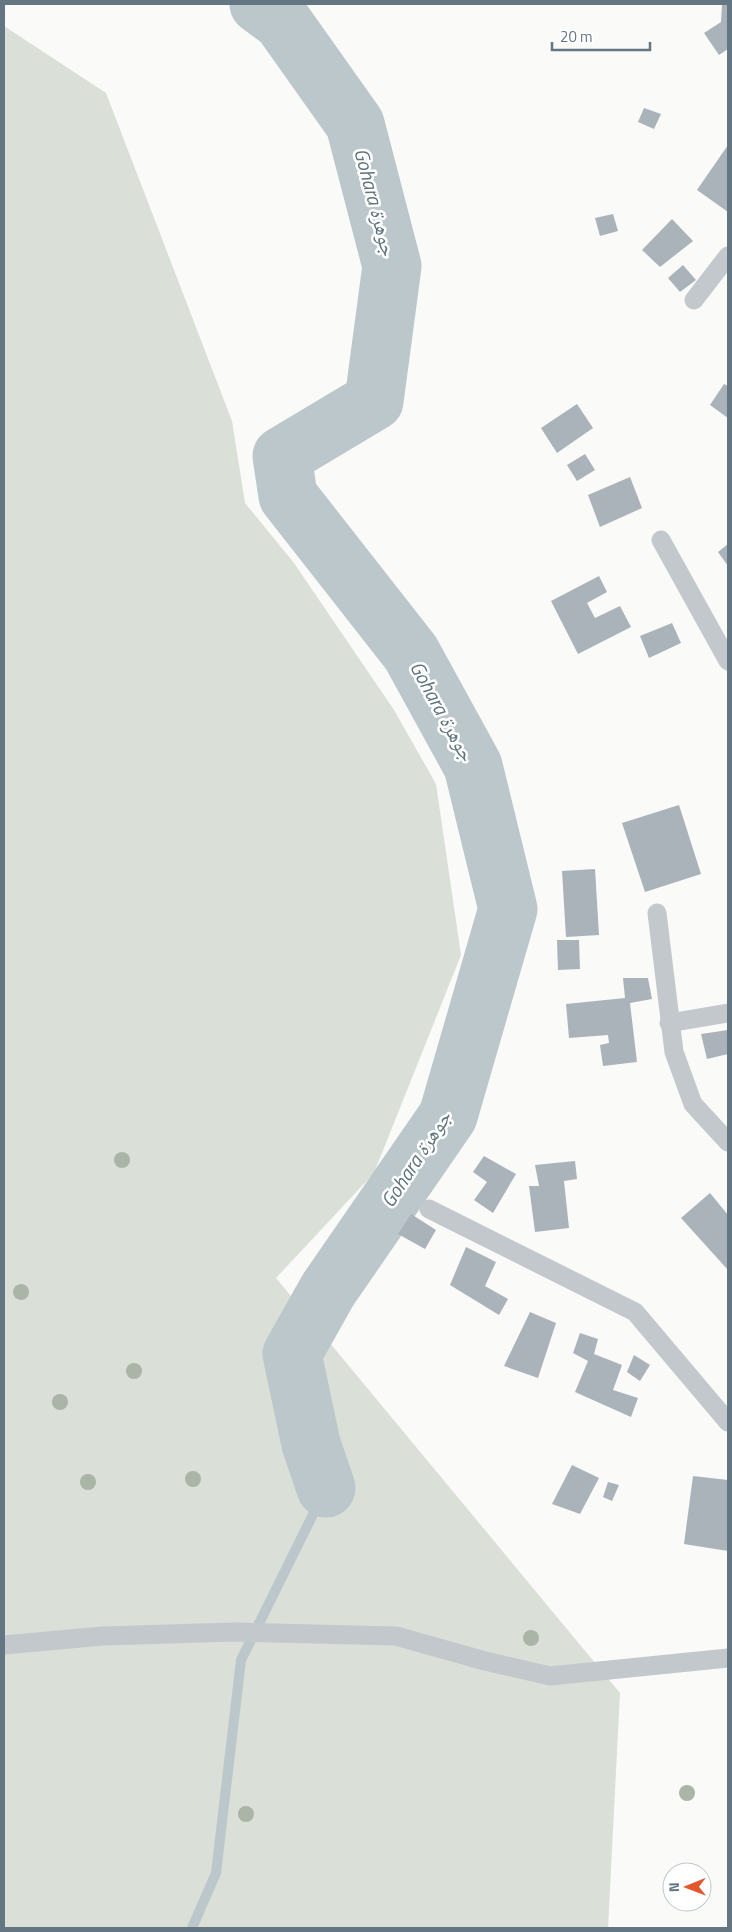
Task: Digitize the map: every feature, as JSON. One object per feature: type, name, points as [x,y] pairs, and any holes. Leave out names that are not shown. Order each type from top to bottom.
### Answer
[{"type":"lane","points":[[694,300],[728,256]]},
{"type":"lane","points":[[661,540],[728,661]]},
{"type":"lane","points":[[656,913],[674,1052],[693,1104],[728,1142]]},
{"type":"lane","points":[[669,1023],[728,1013]]},
{"type":"lane","points":[[429,1209],[635,1312],[728,1422]]},
{"type":"lane","points":[[4,1645],[103,1636],[233,1632],[396,1636],[485,1661],[550,1676],[728,1658]]},
{"type":"shaded area","points":[[4,26],[106,93],[232,421],[245,503],[294,563],[394,710],[436,784],[461,955],[374,1173],[276,1278],[620,1693],[608,1928],[4,1928]]},
{"type":"building","points":[[722,4],[728,4],[728,49],[719,55],[704,33],[721,22]]},
{"type":"building","points":[[644,108],[661,114],[654,129],[638,122]]},
{"type":"building","points":[[728,145],[728,212],[697,190]]},
{"type":"building","points":[[613,214],[618,231],[600,236],[595,218]]},
{"type":"building","points":[[672,219],[693,241],[660,267],[642,250]]},
{"type":"building","points":[[683,265],[696,280],[680,292],[668,278]]},
{"type":"building","points":[[724,384],[728,386],[728,418],[710,405]]},
{"type":"building","points":[[577,404],[593,428],[557,453],[541,428]]},
{"type":"building","points":[[585,454],[595,470],[577,481],[567,465]]},
{"type":"building","points":[[630,477],[642,508],[600,527],[588,495]]},
{"type":"building","points":[[728,544],[728,566],[718,552]]},
{"type":"building","points":[[599,576],[607,592],[587,603],[595,618],[620,606],[631,627],[578,654],[551,601]]},
{"type":"building","points":[[672,623],[681,643],[649,658],[640,636]]},
{"type":"building","points":[[679,805],[701,874],[645,892],[622,823]]},
{"type":"building","points":[[595,869],[599,935],[566,937],[562,871]]},
{"type":"building","points":[[557,940],[579,940],[580,969],[558,970]]},
{"type":"building","points":[[623,978],[648,978],[652,999],[630,1003],[637,1062],[603,1066],[600,1045],[609,1043],[608,1035],[569,1038],[566,1004],[625,998]]},
{"type":"building","points":[[728,1030],[728,1054],[707,1059],[701,1034]]},
{"type":"building","points":[[484,1156],[516,1174],[493,1213],[474,1200],[487,1182],[473,1172]]},
{"type":"building","points":[[575,1161],[577,1179],[564,1181],[569,1228],[535,1232],[529,1186],[539,1186],[535,1165]]},
{"type":"building","points":[[710,1193],[728,1215],[728,1270],[681,1218]]},
{"type":"building","points":[[411,1214],[436,1230],[425,1249],[398,1234]]},
{"type":"building","points":[[466,1247],[496,1262],[485,1286],[508,1299],[499,1315],[450,1285]]},
{"type":"building","points":[[530,1312],[556,1323],[538,1378],[504,1366]]},
{"type":"building","points":[[580,1333],[598,1339],[594,1354],[622,1365],[613,1390],[638,1398],[631,1417],[575,1392],[588,1361],[573,1353]]},
{"type":"building","points":[[634,1355],[650,1365],[640,1381],[627,1372]]},
{"type":"building","points":[[572,1465],[599,1478],[580,1514],[552,1504]]},
{"type":"building","points":[[693,1476],[728,1480],[728,1551],[684,1544]]},
{"type":"building","points":[[608,1482],[619,1485],[612,1501],[603,1497]]},
{"type":"waterway","name":"Gohara جوهرة","points":[[259,4],[282,21],[355,124],[392,266],[374,401],[282,456],[288,496],[411,653],[473,766],[508,909],[448,1116],[328,1290],[292,1354],[311,1444],[326,1488]]},
{"type":"waterway","points":[[192,1928],[216,1873],[241,1660],[326,1488]]}]
